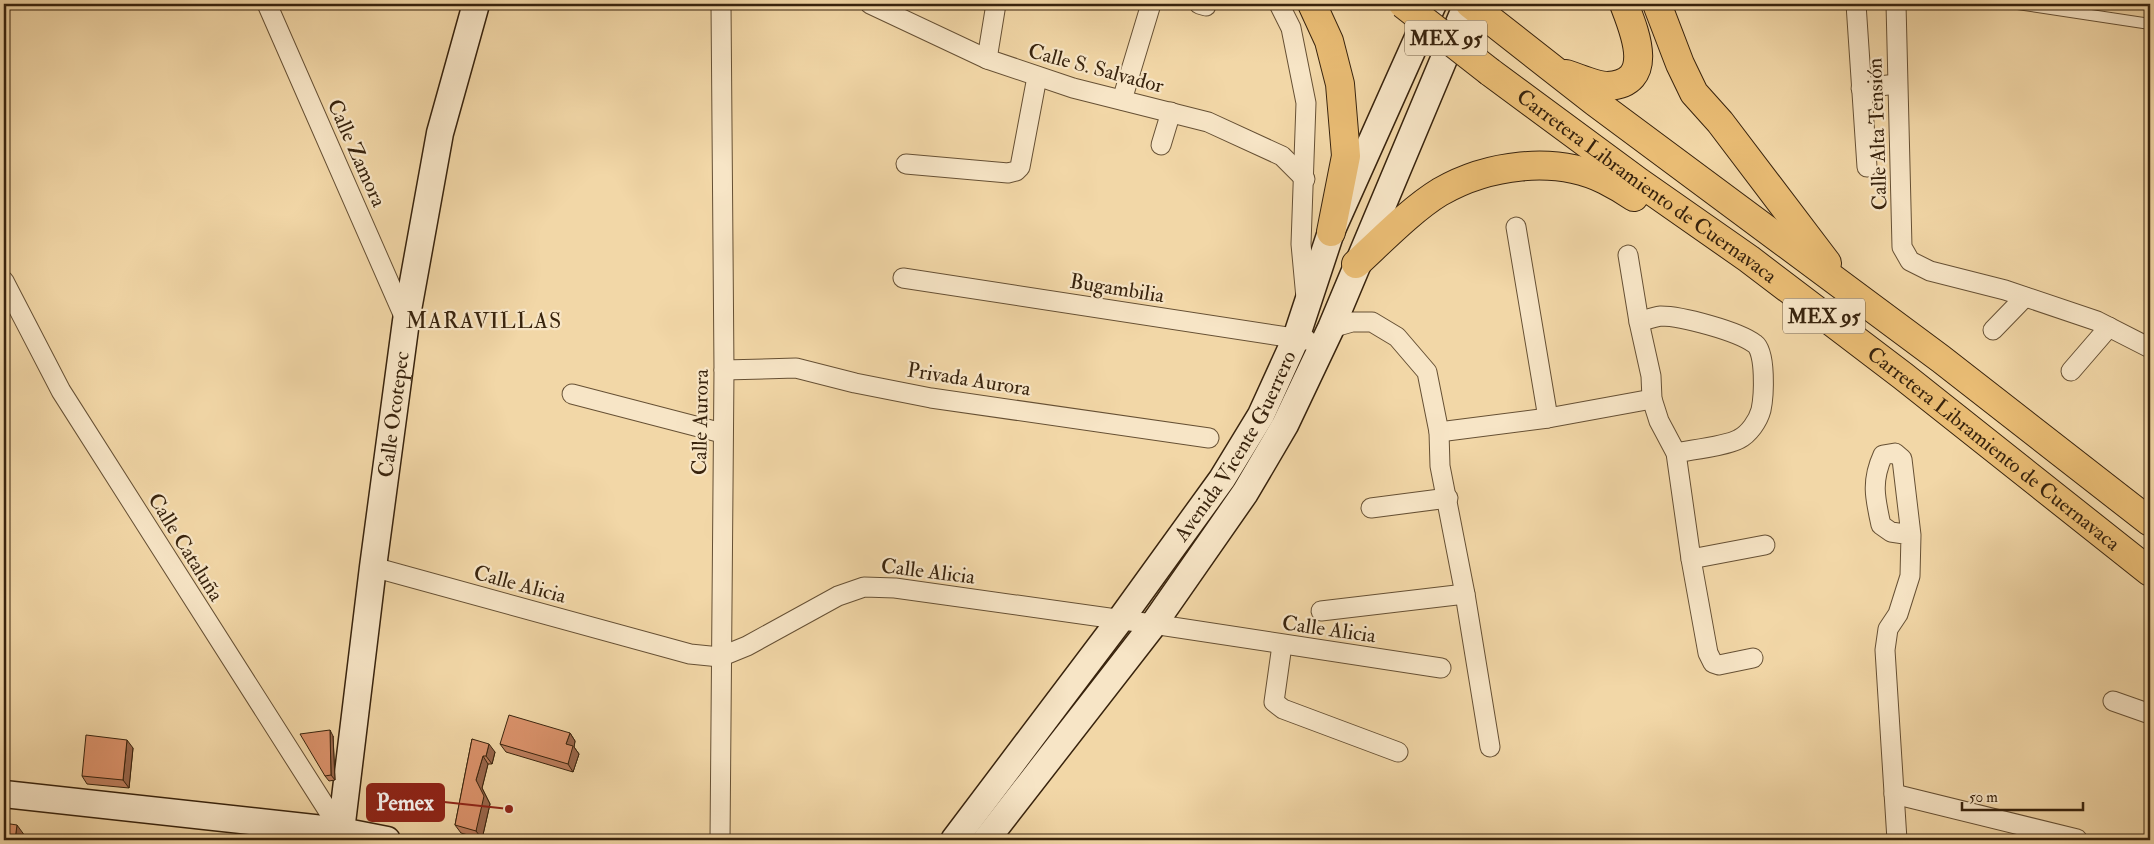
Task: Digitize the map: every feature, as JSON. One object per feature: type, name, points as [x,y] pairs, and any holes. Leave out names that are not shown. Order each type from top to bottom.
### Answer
[{"type":"highway","points":[[1312,4],[1329,41],[1340,84],[1346,156],[1331,232]]},
{"type":"highway","name":"Carretera Libramiento de Cuernavaca","points":[[1403,4],[1490,72],[1750,259],[1903,376],[2150,572]]},
{"type":"highway","name":"Carretera Libramiento de Cuernavaca","points":[[1469,4],[1555,71],[1846,288],[2150,522]]},
{"type":"highway","points":[[1555,71],[1608,86],[1626,81],[1638,68],[1640,52],[1624,4]]},
{"type":"highway","points":[[1657,4],[1680,64],[1694,92],[1720,122],[1846,288]]},
{"type":"highway","points":[[1356,264],[1396,226],[1439,193],[1466,180],[1517,166],[1568,169],[1603,179],[1642,201],[1687,231],[1712,233]]},
{"type":"main road","name":"Calle Ocotepec","points":[[341,832],[373,566],[406,321],[440,133],[476,4]]},
{"type":"main road","name":"Avenida Vicente Guerrero","points":[[954,840],[1120,620],[1242,448],[1261,415],[1296,338],[1306,301],[1331,232],[1433,4]]},
{"type":"main road","name":"Avenida Vicente Guerrero","points":[[986,840],[1153,625],[1245,493],[1285,425],[1327,336],[1384,197],[1469,4]]},
{"type":"main road","points":[[1352,182],[1384,197]]},
{"type":"main road","points":[[4,794],[297,834],[341,832],[387,840]]},
{"type":"street","name":"Calle Zamora","points":[[267,4],[406,321]]},
{"type":"street","name":"Calle Aurora","points":[[720,840],[720,657],[724,370],[721,4]]},
{"type":"street","name":"Calle S. Salvador","points":[[870,4],[987,59],[1037,76],[1208,122],[1282,156],[1305,179]]},
{"type":"street","points":[[987,59],[996,4]]},
{"type":"street","points":[[1122,100],[1151,4]]},
{"type":"street","points":[[1279,4],[1291,28],[1306,103],[1302,244],[1306,301]]},
{"type":"street","name":"Calle Alta Tensión","points":[[1856,4],[1867,166]]},
{"type":"street","name":"Calle Alta Tensión","points":[[1896,4],[1902,247],[1910,262],[1930,271],[2025,297]]},
{"type":"street","points":[[906,164],[1008,174],[1016,171],[1020,167],[1037,76]]},
{"type":"street","points":[[1861,88],[1897,84]]},
{"type":"street","points":[[1161,145],[1171,112]]},
{"type":"street","points":[[1516,227],[1548,418]]},
{"type":"street","points":[[1628,255],[1639,322],[1648,359],[1652,399],[1659,421],[1676,453],[1691,560],[1708,653],[1713,663],[1720,665],[1753,658]]},
{"type":"street","name":"Bugambilia","points":[[903,278],[1296,338],[1327,336]]},
{"type":"street","name":"Calle Cataluña","points":[[4,281],[61,391],[341,832]]},
{"type":"street","points":[[1993,330],[2025,297],[2109,327],[2150,348]]},
{"type":"street","points":[[1639,322],[1658,316],[1678,318],[1729,332],[1755,344],[1761,351],[1764,382],[1761,410],[1752,428],[1738,440],[1676,453]]},
{"type":"street","points":[[1327,336],[1352,322],[1372,322],[1397,336],[1427,372],[1439,432],[1440,466],[1448,498],[1490,747]]},
{"type":"street","points":[[2071,370],[2109,327]]},
{"type":"street","name":"Privada Aurora","points":[[724,370],[796,368],[855,383],[932,398],[1209,438]]},
{"type":"street","points":[[572,394],[722,433]]},
{"type":"street","points":[[1439,432],[1548,418],[1652,399]]},
{"type":"street","points":[[1897,840],[1885,650],[1888,629],[1898,614],[1910,576],[1910,535],[1905,473],[1902,459],[1895,453],[1883,455],[1878,465],[1874,489],[1881,525],[1891,532],[1910,535]]},
{"type":"street","points":[[1371,508],[1448,498]]},
{"type":"street","points":[[1691,560],[1765,545]]},
{"type":"street","name":"Calle Alicia","points":[[373,566],[690,654],[720,657],[748,646],[838,596],[864,586],[895,588],[1441,668]]},
{"type":"street","points":[[1321,611],[1465,594]]},
{"type":"street","points":[[1282,645],[1274,702],[1283,709],[1398,752]]},
{"type":"street","points":[[2113,701],[2150,714]]},
{"type":"street","points":[[1894,794],[2078,840]]},
{"type":"lane","points":[[2018,4],[2150,24]]},
{"type":"building","points":[[509,715],[570,733],[566,744],[573,746],[568,764],[500,744]]},
{"type":"building","points":[[330,730],[331,775],[325,776],[300,734]]},
{"type":"building","points":[[86,735],[127,740],[123,780],[82,776]]},
{"type":"building","points":[[472,739],[489,744],[486,756],[483,756],[476,780],[484,796],[476,831],[455,825]]},
{"type":"building","points":[[4,823],[17,825],[15,840],[4,840]]},
{"type":"place","name":"Pemex","points":[[509,809]]},
{"type":"district","name":"MARAVILLAS","points":[[484,320]]}]
